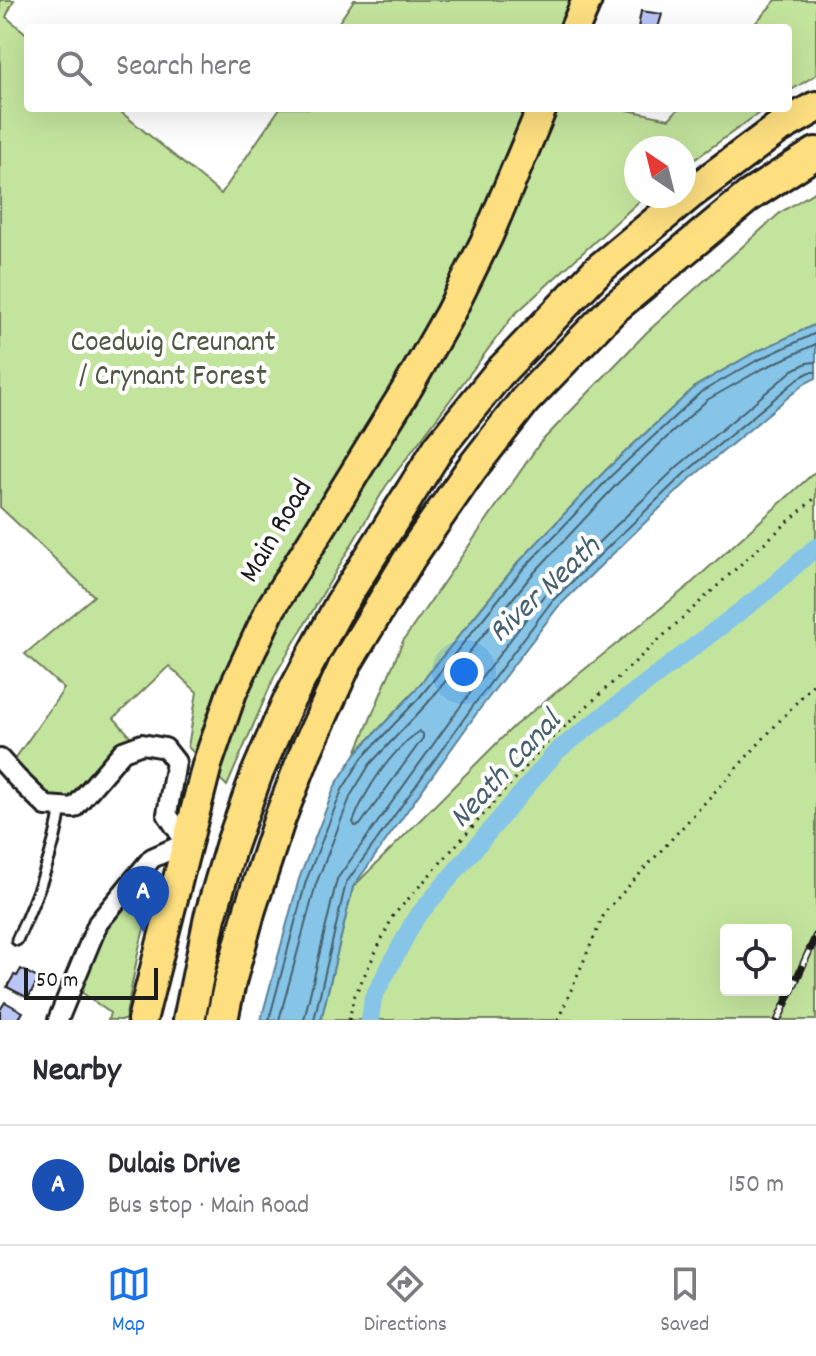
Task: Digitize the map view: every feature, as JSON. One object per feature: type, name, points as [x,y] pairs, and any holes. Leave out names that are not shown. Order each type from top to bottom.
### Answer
[{"type":"highway","points":[[189,1020],[210,917],[231,846],[274,733],[340,605],[439,447],[499,373],[598,270],[691,193],[777,129],[816,107]]},
{"type":"highway","points":[[222,1020],[250,909],[306,751],[345,665],[411,556],[472,468],[525,400],[612,310],[749,196],[816,153]]},
{"type":"main road","points":[[577,24],[587,0]]},
{"type":"main road","name":"Main Road","points":[[142,1020],[207,765],[232,692],[271,608],[408,387],[450,313],[488,236],[540,112]]},
{"type":"street","points":[[0,759],[46,806],[74,808],[123,751],[142,744],[165,748],[176,762],[167,814],[186,843],[152,858],[98,923],[58,1020]]},
{"type":"lane","points":[[17,940],[38,893],[61,807]]},
{"type":"path","points":[[349,1020],[354,997],[393,916],[547,743],[816,497]]},
{"type":"path","points":[[558,1020],[605,912],[816,681]]},
{"type":"green space","name":"Coedwig Creunant / Crynant Forest","points":[[0,0],[14,0],[6,17],[24,32],[24,112],[121,112],[221,194],[277,112],[637,112],[669,119],[675,112],[760,112],[696,158],[696,136],[624,136],[624,208],[632,208],[513,316],[386,486],[275,675],[227,786],[188,747],[197,692],[169,666],[114,718],[131,737],[123,751],[74,808],[46,806],[8,769],[64,689],[25,654],[94,596],[0,507]]},
{"type":"green space","points":[[354,0],[575,0],[566,24],[338,24]]},
{"type":"green space","points":[[776,0],[816,0],[816,75],[792,90],[792,24],[755,24]]},
{"type":"green space","points":[[816,191],[816,324],[752,354],[696,386],[606,470],[517,564],[413,693],[356,753],[403,641],[540,443],[647,332],[781,212]]},
{"type":"green space","points":[[816,471],[816,1020],[321,1020],[353,887],[514,726],[686,588]]},
{"type":"green space","points":[[152,898],[125,1020],[108,1020],[110,1013],[73,986],[121,900],[129,909]]},
{"type":"water","name":"River Neath","points":[[816,324],[816,378],[804,384],[690,479],[558,607],[479,710],[353,887],[321,1020],[261,1020],[299,879],[335,786],[356,753],[413,693],[517,564],[606,470],[696,386],[752,354]]},
{"type":"building","points":[[641,11],[662,14],[659,24],[639,24]]},
{"type":"building","points":[[21,969],[39,979],[28,998],[7,987]]},
{"type":"building","points":[[5,1002],[23,1012],[18,1020],[0,1020],[0,1010]]},
{"type":"waterway","name":"Neath Canal","points":[[370,1020],[373,998],[415,919],[557,751],[767,591],[816,547]]},
{"type":"railway","points":[[778,1020],[816,936]]},
{"type":"place","name":"Dulais Drive","points":[[143,932]]}]
